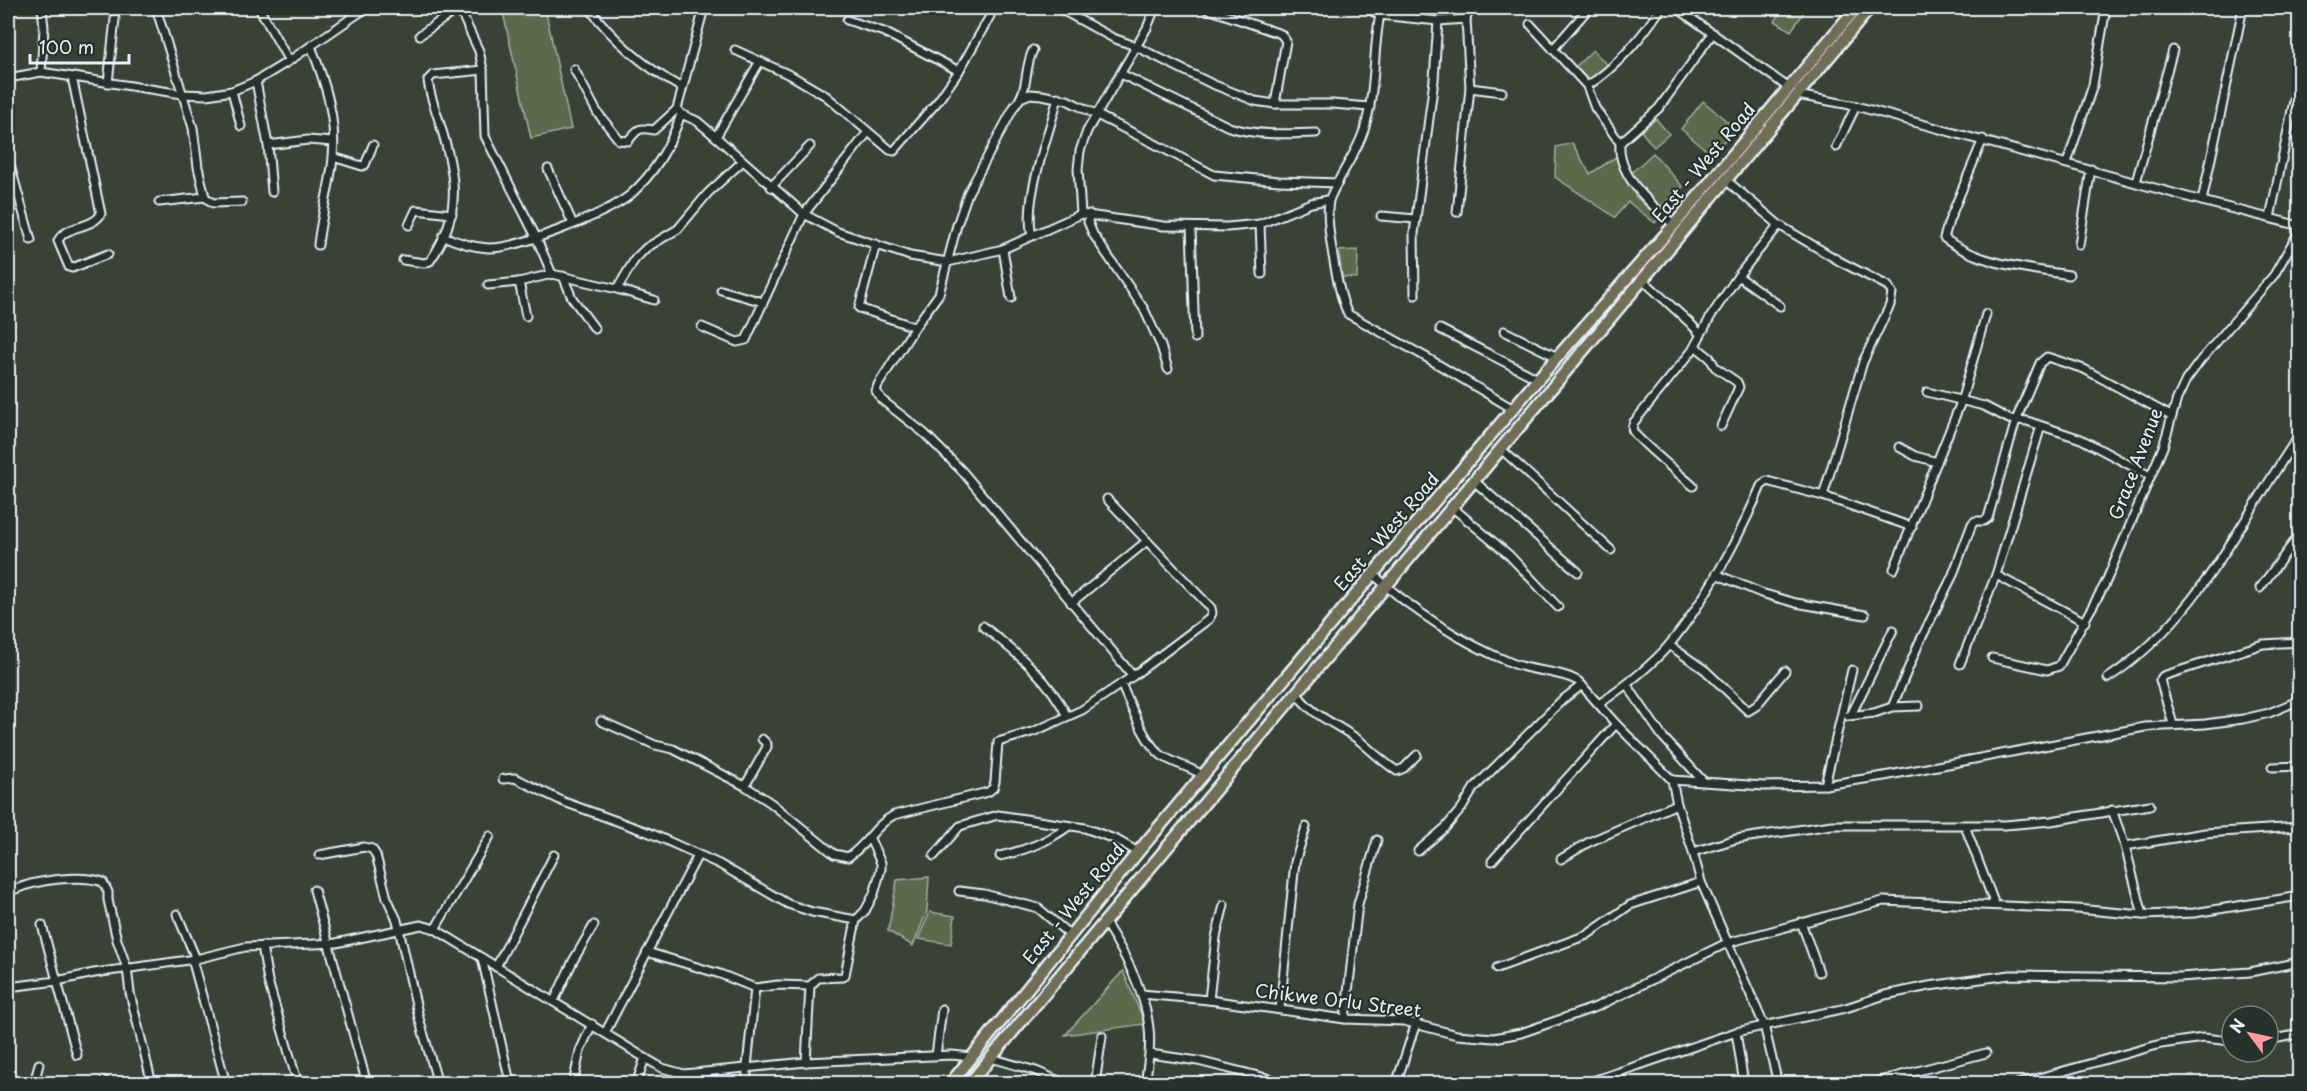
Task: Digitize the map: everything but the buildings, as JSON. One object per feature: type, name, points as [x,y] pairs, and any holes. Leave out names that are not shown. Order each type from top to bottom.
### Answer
[{"type":"main road","name":"East - West Road","points":[[969,1083],[1726,180],[1856,8]]},
{"type":"main road","name":"East - West Road","points":[[950,1083],[1138,852],[1538,379],[1793,91],[1870,8]]},
{"type":"street","points":[[41,72],[44,28],[42,8]]},
{"type":"street","points":[[156,8],[193,128],[205,197],[213,203],[242,202]]},
{"type":"street","points":[[259,8],[289,61]]},
{"type":"street","points":[[8,78],[41,72],[207,96],[232,91],[256,81],[366,8]]},
{"type":"street","points":[[420,35],[459,8],[475,41],[483,70],[485,136],[552,274]]},
{"type":"street","points":[[589,8],[626,49],[661,76],[682,88]]},
{"type":"street","points":[[443,236],[487,248],[507,247],[573,224],[628,196],[647,177],[670,144],[679,111],[682,88],[704,8]]},
{"type":"street","points":[[735,50],[792,76],[826,96],[890,150],[897,149],[938,101],[959,71],[990,16],[992,8]]},
{"type":"street","points":[[1058,8],[1113,38],[1255,101],[1275,104],[1318,103],[1370,107]]},
{"type":"street","points":[[1155,8],[1147,28],[1096,114],[1080,151],[1078,169],[1085,214],[1093,234],[1144,309],[1161,346],[1168,369]]},
{"type":"street","points":[[1205,8],[1284,37],[1286,41],[1275,104]]},
{"type":"street","points":[[1366,8],[1380,15],[1438,21],[1466,19]]},
{"type":"street","points":[[1457,212],[1470,88],[1466,19],[1470,8]]},
{"type":"street","points":[[1553,49],[1589,8]]},
{"type":"street","points":[[1587,86],[1602,76],[1634,44],[1661,8]]},
{"type":"street","points":[[1677,8],[1687,10],[1713,33],[1793,91],[1983,139],[2300,228]]},
{"type":"street","points":[[2202,201],[2243,8]]},
{"type":"street","points":[[1380,15],[1376,35],[1370,107],[1361,139],[1328,200],[1334,264],[1344,307],[1348,315],[1424,356],[1513,409]]},
{"type":"street","points":[[2067,163],[2092,85],[2105,15]]},
{"type":"street","points":[[108,83],[115,19]]},
{"type":"street","points":[[846,20],[884,32],[959,71]]},
{"type":"street","points":[[1415,295],[1413,259],[1416,219],[1434,80],[1438,21]]},
{"type":"street","points":[[1530,24],[1587,86],[1595,108],[1620,143],[1619,155],[1632,180],[1646,198],[1674,225]]},
{"type":"street","points":[[1620,143],[1659,108],[1713,33]]},
{"type":"street","points":[[311,46],[326,84],[332,111],[333,157],[318,245]]},
{"type":"street","points":[[1023,97],[1032,50]]},
{"type":"street","points":[[2136,182],[2173,50]]},
{"type":"street","points":[[716,137],[760,61]]},
{"type":"street","points":[[574,69],[597,112],[619,140],[624,142],[628,141],[638,129],[654,130],[679,111]]},
{"type":"street","points":[[403,260],[424,263],[430,261],[452,214],[455,187],[428,80],[433,75],[483,70]]},
{"type":"street","points":[[2270,218],[2300,71]]},
{"type":"street","points":[[1121,74],[1229,127],[1248,133],[1269,135],[1316,133]]},
{"type":"street","points":[[72,77],[101,214],[95,220],[61,235],[58,241],[69,267],[72,268],[108,254]]},
{"type":"street","points":[[256,81],[268,145],[272,192]]},
{"type":"street","points":[[1470,88],[1502,92]]},
{"type":"street","points":[[232,91],[241,126]]},
{"type":"street","points":[[1133,676],[963,472],[924,433],[877,395],[878,385],[939,294],[968,193],[1014,107],[1023,97],[1030,94],[1058,97],[1096,114],[1214,176],[1338,183]]},
{"type":"street","points":[[1032,236],[1030,228],[1032,196],[1058,97]]},
{"type":"street","points":[[1836,147],[1856,106]]},
{"type":"street","points":[[679,111],[697,121],[804,214],[838,232],[910,256],[948,262],[1003,249],[1085,214],[1164,226],[1227,227],[1260,224],[1311,203],[1328,200]]},
{"type":"street","points":[[702,327],[742,343],[746,340],[804,214],[868,132]]},
{"type":"street","points":[[1983,139],[1944,238],[1963,249],[2003,265],[2069,274]]},
{"type":"street","points":[[268,145],[308,140],[333,142]]},
{"type":"street","points":[[333,157],[362,166],[365,165],[373,145]]},
{"type":"street","points":[[771,187],[810,146]]},
{"type":"street","points":[[8,158],[30,240]]},
{"type":"street","points":[[617,289],[635,259],[645,248],[678,229],[708,193],[743,161]]},
{"type":"street","points":[[548,169],[573,224]]},
{"type":"street","points":[[2079,245],[2091,170]]},
{"type":"street","points":[[1726,180],[1779,225],[1841,262],[1888,286],[1892,293],[1890,305],[1863,362],[1823,496]]},
{"type":"street","points":[[159,202],[205,197]]},
{"type":"street","points":[[409,225],[416,210],[452,214]]},
{"type":"street","points":[[1381,216],[1416,219]]},
{"type":"street","points":[[1260,224],[1262,273]]},
{"type":"street","points":[[1694,486],[1644,443],[1633,432],[1632,427],[1695,346],[1700,334],[1737,276],[1779,225]]},
{"type":"street","points":[[1191,227],[1195,338]]},
{"type":"street","name":"Grace Avenue","points":[[1992,658],[2047,670],[2055,669],[2063,660],[2104,584],[2163,447],[2171,416],[2186,380],[2274,275],[2300,228]]},
{"type":"street","points":[[876,244],[859,308],[915,327]]},
{"type":"street","points":[[1003,249],[1011,298]]},
{"type":"street","points":[[489,285],[519,282],[552,274],[654,300]]},
{"type":"street","points":[[563,276],[572,298],[594,329]]},
{"type":"street","points":[[1737,276],[1780,306]]},
{"type":"street","points":[[1643,280],[1700,334]]},
{"type":"street","points":[[519,282],[526,316]]},
{"type":"street","points":[[721,290],[763,302]]},
{"type":"street","points":[[1894,569],[1961,402],[1986,314]]},
{"type":"street","points":[[1440,328],[1538,379]]},
{"type":"street","points":[[1504,331],[1557,357]]},
{"type":"street","points":[[1695,346],[1710,358],[1715,367],[1737,382],[1739,387],[1721,426]]},
{"type":"street","points":[[1892,707],[1919,643],[1952,577],[1972,524],[1975,521],[1984,522],[1988,518],[2016,420],[2040,363],[2048,357],[2093,373],[2171,416]]},
{"type":"street","points":[[1927,392],[1984,406],[2001,416],[2081,439],[2150,476]]},
{"type":"street","points":[[1960,664],[1996,575],[2041,426]]},
{"type":"street","points":[[2108,678],[2149,647],[2181,612],[2219,563],[2273,472],[2300,434]]},
{"type":"street","points":[[1899,447],[1915,456],[1936,462]]},
{"type":"street","points":[[1500,448],[1611,550]]},
{"type":"street","points":[[1474,480],[1578,572]]},
{"type":"street","points":[[1599,704],[1627,685],[1669,645],[1716,574],[1767,481],[1823,496],[1912,527]]},
{"type":"street","points":[[602,721],[655,746],[673,749],[745,786],[771,803],[834,854],[848,857],[870,839],[884,821],[894,815],[988,792],[993,788],[995,782],[998,742],[1035,730],[1082,710],[1133,676],[1209,619],[1212,613],[1211,608],[1107,499]]},
{"type":"street","points":[[1452,507],[1509,555],[1558,607]]},
{"type":"street","points":[[2260,588],[2300,534]]},
{"type":"street","points":[[1071,603],[1147,541]]},
{"type":"street","points":[[1373,574],[1398,597],[1487,652],[1532,670],[1570,676],[1582,685],[1616,724],[1672,780],[1701,882],[1764,1025],[1778,1083]]},
{"type":"street","points":[[1716,574],[1761,593],[1796,603],[1866,615]]},
{"type":"street","points":[[1996,575],[2085,622]]},
{"type":"street","points":[[983,626],[1044,679],[1058,698],[1067,716]]},
{"type":"street","points":[[1851,715],[1893,630]]},
{"type":"street","points":[[2173,724],[2160,680],[2163,676],[2263,644],[2300,642]]},
{"type":"street","points":[[1669,645],[1705,670],[1748,711],[1756,706],[1785,671]]},
{"type":"street","points":[[1825,785],[1852,670]]},
{"type":"street","points":[[1121,684],[1157,751],[1166,758],[1194,769],[1204,776]]},
{"type":"street","points":[[1418,851],[1445,828],[1462,808],[1474,788],[1561,701],[1582,685]]},
{"type":"street","points":[[1627,685],[1662,736],[1703,781]]},
{"type":"street","points":[[1296,692],[1303,703],[1316,714],[1359,740],[1397,771],[1404,768],[1417,755]]},
{"type":"street","points":[[1672,780],[1764,786],[1825,785],[2145,727],[2205,724],[2243,719],[2269,713],[2300,700]]},
{"type":"street","points":[[1840,718],[1874,713],[1892,707],[1919,706]]},
{"type":"street","points":[[1492,861],[1616,724]]},
{"type":"street","points":[[745,786],[767,747],[762,739]]},
{"type":"street","points":[[2272,767],[2300,766]]},
{"type":"street","points":[[503,779],[515,778],[564,802],[610,818],[698,855],[788,904],[812,912],[856,920]]},
{"type":"street","points":[[1561,859],[1589,842],[1677,804]]},
{"type":"street","points":[[1693,852],[1736,839],[1832,825],[1965,826],[2051,821],[2150,805]]},
{"type":"street","points":[[2112,810],[2125,846],[2143,915]]},
{"type":"street","points":[[934,856],[960,826],[998,815],[1099,832],[1138,852]]},
{"type":"street","points":[[1000,856],[1036,846],[1069,826]]},
{"type":"street","points":[[1965,826],[1995,905]]},
{"type":"street","points":[[1280,1009],[1295,862],[1306,827]]},
{"type":"street","points":[[2125,846],[2205,833],[2300,827]]},
{"type":"street","points":[[435,929],[490,836]]},
{"type":"street","points":[[806,1062],[810,986],[818,978],[845,975],[856,920],[865,911],[874,894],[881,863],[870,839]]},
{"type":"street","points":[[1345,1019],[1358,904],[1377,840]]},
{"type":"street","points":[[319,855],[364,848],[372,849],[376,855],[387,898],[400,929],[419,1018],[438,1083]]},
{"type":"street","points":[[496,967],[554,855]]},
{"type":"street","points":[[605,1033],[698,855]]},
{"type":"street","points":[[16,889],[30,883],[61,880],[92,878],[103,882],[108,892],[117,940],[127,968],[130,993],[152,1083]]},
{"type":"street","points":[[1497,968],[1587,935],[1630,904],[1701,882]]},
{"type":"street","points":[[314,890],[367,1083]]},
{"type":"street","points":[[959,891],[984,894],[1038,908],[1070,935]]},
{"type":"street","name":"Chikwe Orlu Street","points":[[1141,994],[1209,1000],[1345,1019],[1416,1023],[1472,1038],[1494,1038],[1521,1033],[1596,1006],[1727,943],[1883,901],[2077,909],[2143,915],[2194,913],[2300,896]]},
{"type":"street","points":[[1209,1000],[1216,937],[1224,905]]},
{"type":"street","points":[[177,914],[194,959],[226,1083]]},
{"type":"street","points":[[1104,921],[1128,963],[1141,994],[1149,1027],[1150,1054],[1146,1083]]},
{"type":"street","points":[[1801,922],[1819,972]]},
{"type":"street","points":[[42,925],[77,1054]]},
{"type":"street","points":[[8,987],[194,959],[245,947],[328,943],[421,925],[435,929],[662,1068],[684,1074],[806,1062],[952,1055],[971,1058]]},
{"type":"street","points":[[554,1001],[573,961],[594,925]]},
{"type":"street","points":[[262,946],[268,981],[298,1083]]},
{"type":"street","points":[[647,951],[720,974],[755,988],[778,985],[810,986]]},
{"type":"street","points":[[482,958],[508,1078]]},
{"type":"street","points":[[1584,1083],[1736,1032],[1846,1008],[1885,995],[1929,986],[2010,975],[2180,977],[2250,972],[2300,962]]},
{"type":"street","points":[[747,1083],[755,988]]},
{"type":"street","points":[[936,1056],[942,1010]]},
{"type":"street","points":[[1396,1083],[1416,1023]]},
{"type":"street","points":[[573,1083],[580,1051],[592,1024]]},
{"type":"street","points":[[1736,1032],[1744,1083]]},
{"type":"street","points":[[2280,1038],[2300,1034]]},
{"type":"street","points":[[1095,1083],[1102,1036]]},
{"type":"street","points":[[2017,1083],[2161,1044],[2203,1038],[2220,1040]]},
{"type":"street","points":[[1868,1083],[1986,1053]]},
{"type":"street","points":[[1150,1054],[1198,1060],[1290,1083]]},
{"type":"street","points":[[636,1083],[645,1058]]},
{"type":"street","points":[[991,1058],[1036,1071],[1066,1083]]},
{"type":"street","points":[[34,1083],[39,1064]]},
{"type":"street","points":[[703,1073],[703,1083]]},
{"type":"green space","points":[[502,8],[545,8],[571,129],[531,138]]},
{"type":"green space","points":[[1784,8],[1807,8],[1791,31],[1775,21]]},
{"type":"green space","points":[[1593,50],[1608,66],[1588,84],[1574,68]]},
{"type":"green space","points":[[1703,101],[1735,128],[1712,155],[1681,129]]},
{"type":"green space","points":[[1656,119],[1669,134],[1654,147],[1641,131]]},
{"type":"green space","points":[[1572,143],[1590,174],[1619,155],[1635,196],[1659,218],[1655,223],[1628,202],[1615,217],[1555,177],[1556,147]]},
{"type":"green space","points":[[1653,153],[1683,187],[1660,207],[1630,174]]},
{"type":"green space","points":[[1358,250],[1357,278],[1342,277],[1339,251]]},
{"type":"green space","points":[[929,877],[927,911],[913,946],[888,931],[897,880]]},
{"type":"green space","points":[[930,912],[955,916],[951,944],[918,939]]},
{"type":"green space","points":[[1123,971],[1145,1024],[1065,1035]]}]
